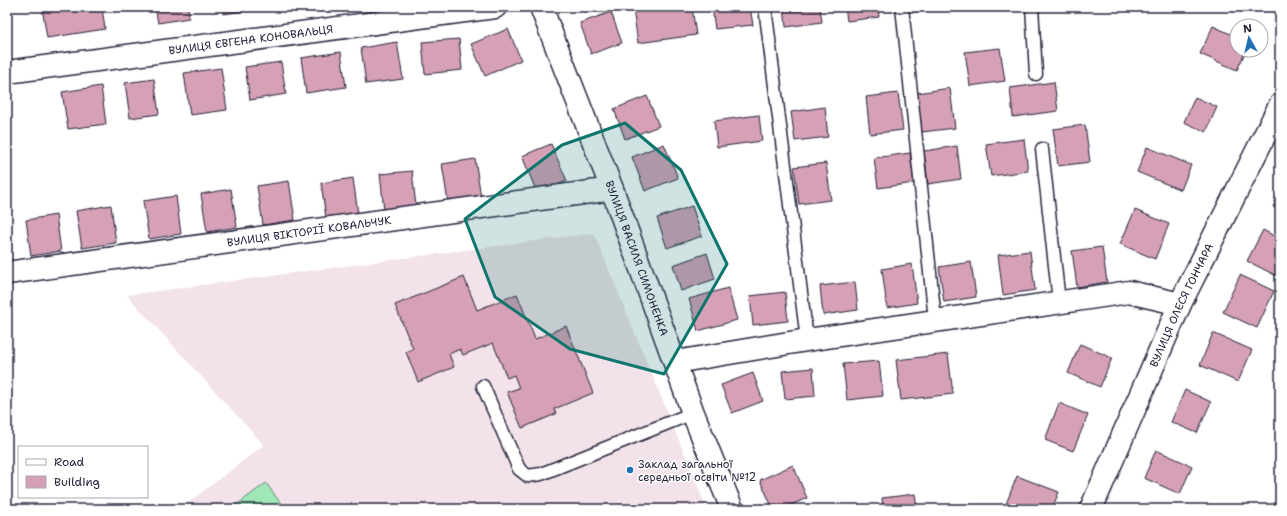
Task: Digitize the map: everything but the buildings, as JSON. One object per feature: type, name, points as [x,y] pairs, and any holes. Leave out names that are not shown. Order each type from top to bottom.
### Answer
[{"type":"street","name":"ВУЛИЦЯ ЄВГЕНА КОНОВАЛЬЦЯ","points":[[7,72],[495,7]]},
{"type":"street","name":"ВУЛИЦЯ ВАСИЛЯ СИМОНЕНКА","points":[[541,7],[612,189],[693,413],[732,509]]},
{"type":"street","name":"ВУЛИЦЯ ОЛЕСЯ ГОНЧАРА","points":[[1091,509],[1180,304],[1280,105]]},
{"type":"street","name":"ВУЛИЦЯ ВІКТОРІЇ КОВАЛЬЧУК","points":[[7,273],[612,189]]},
{"type":"street","points":[[675,362],[935,320],[1129,292],[1180,304]]},
{"type":"lane","points":[[765,7],[807,340]]},
{"type":"lane","points":[[902,7],[935,320]]},
{"type":"lane","points":[[1032,7],[1036,74]]},
{"type":"lane","points":[[1042,149],[1059,302]]},
{"type":"lane","points":[[483,386],[519,469],[528,476],[541,474],[693,413]]},
{"type":"highlighted area","points":[[625,123],[681,170],[727,264],[664,374],[570,349],[495,297],[465,219],[562,145]]},
{"type":"shaded area","points":[[594,233],[707,509],[285,509],[265,483],[231,509],[180,509],[264,445],[127,295]]},
{"type":"green space","points":[[266,483],[285,509],[231,509]]},
{"type":"place","name":"Заклад загальної середньої освіти №12","points":[[630,470]]}]
